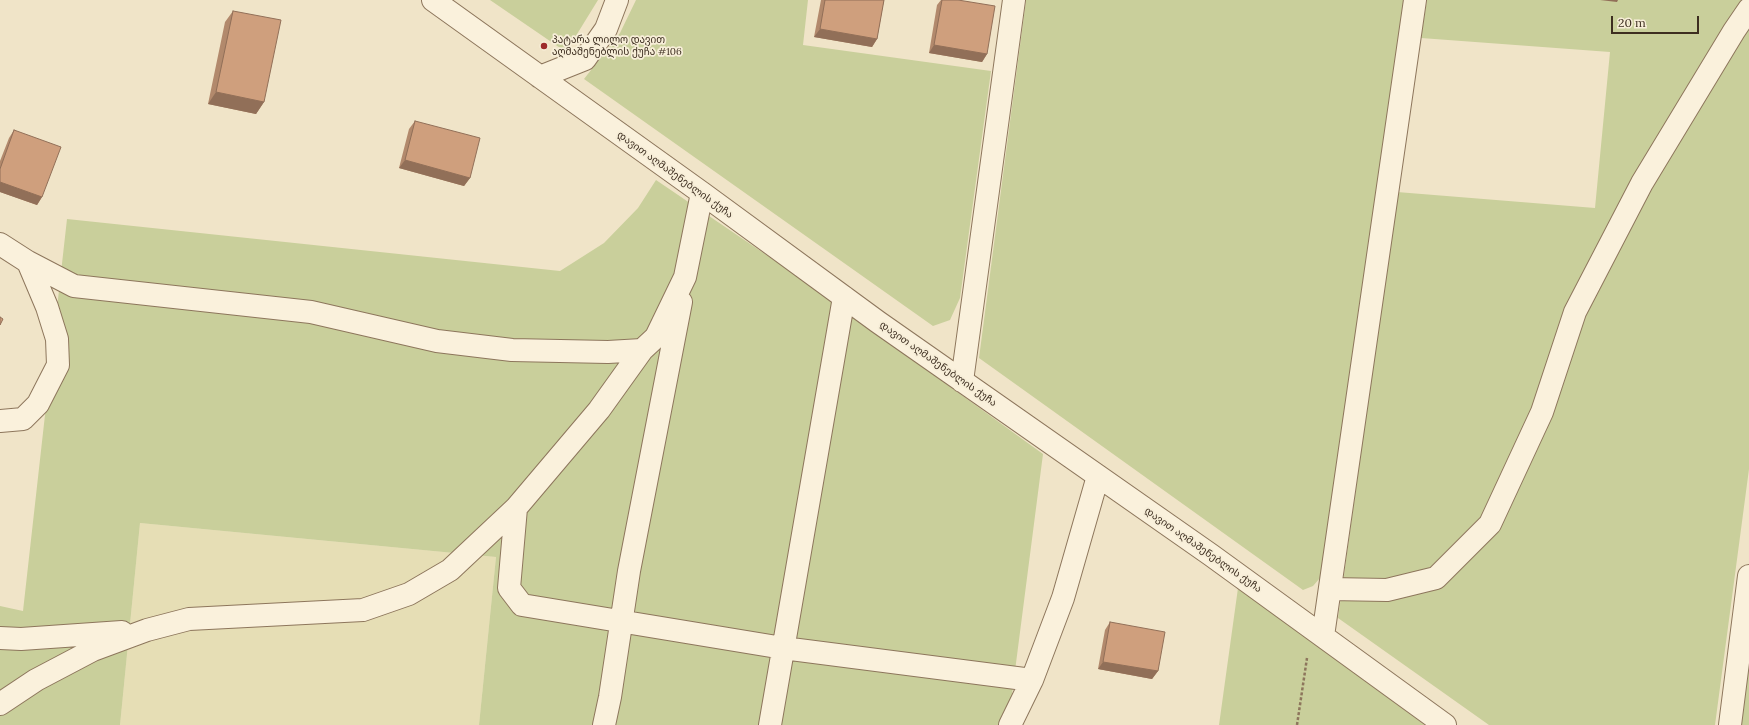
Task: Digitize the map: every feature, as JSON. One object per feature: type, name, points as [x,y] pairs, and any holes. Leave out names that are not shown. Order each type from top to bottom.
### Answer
[{"type":"street","name":"დავით აღმაშენებლის ქუჩა","points":[[433,0],[844,297],[1098,476],[1445,725]]},
{"type":"street","points":[[540,77],[585,59],[606,29],[617,0]]},
{"type":"street","points":[[962,381],[1014,0]]},
{"type":"street","points":[[1317,632],[1330,589],[1415,0]]},
{"type":"street","points":[[1330,589],[1387,590],[1436,578],[1490,524],[1542,412],[1574,312],[1642,184],[1734,31],[1749,9]]},
{"type":"street","points":[[604,725],[622,622],[629,571],[702,193]]},
{"type":"street","points":[[0,244],[28,262],[74,286],[311,312],[438,341],[512,350],[608,352],[642,350]]},
{"type":"street","points":[[0,420],[24,419],[38,404],[58,365],[57,339],[47,307],[28,262]]},
{"type":"street","points":[[0,704],[36,680],[93,650],[147,630],[189,619],[363,610],[409,594],[450,570],[516,508],[599,410],[642,350],[656,337],[685,277]]},
{"type":"street","points":[[770,725],[844,297]]},
{"type":"street","points":[[1010,725],[1032,680],[1063,598],[1098,476]]},
{"type":"street","points":[[516,508],[509,588],[522,605],[783,648],[1032,680]]},
{"type":"street","points":[[1730,725],[1749,576]]},
{"type":"street","points":[[0,638],[20,639],[147,630]]},
{"type":"path","points":[[1297,725],[1317,632]]},
{"type":"shaded area","points":[[140,523],[496,557],[479,725],[120,725]]},
{"type":"green space","points":[[490,0],[598,0],[566,52]]},
{"type":"green space","points":[[636,0],[808,0],[803,45],[991,71],[960,298],[950,320],[933,326],[584,79],[620,33]]},
{"type":"green space","points":[[1026,0],[1405,0],[1320,578],[1313,586],[1303,590],[979,358]]},
{"type":"green space","points":[[1427,0],[1749,0],[1749,469],[1715,725],[1489,725],[1338,618],[1397,192],[1595,208],[1610,52],[1421,38]]},
{"type":"green space","points":[[656,180],[793,273],[1043,454],[1008,725],[479,725],[496,557],[140,523],[120,725],[0,725],[0,606],[23,611],[67,219],[560,271],[604,243],[638,208]]},
{"type":"green space","points":[[1238,588],[1425,725],[1219,725]]},
{"type":"green space","points":[[1749,658],[1749,725],[1740,725]]},
{"type":"building","points":[[825,0],[884,0],[877,39],[820,29]]},
{"type":"building","points":[[942,0],[958,0],[995,6],[987,54],[934,45]]},
{"type":"building","points":[[233,11],[281,20],[264,102],[216,92]]},
{"type":"building","points":[[415,121],[480,138],[470,178],[405,160]]},
{"type":"building","points":[[14,130],[61,147],[42,197],[0,182],[0,169]]},
{"type":"building","points":[[0,317],[3,319],[0,325]]},
{"type":"building","points":[[1110,622],[1165,632],[1158,671],[1103,662]]},
{"type":"place","name":"პატარა ლილო დავით აღმაშენებლის ქუჩა #106","points":[[544,46]]}]
